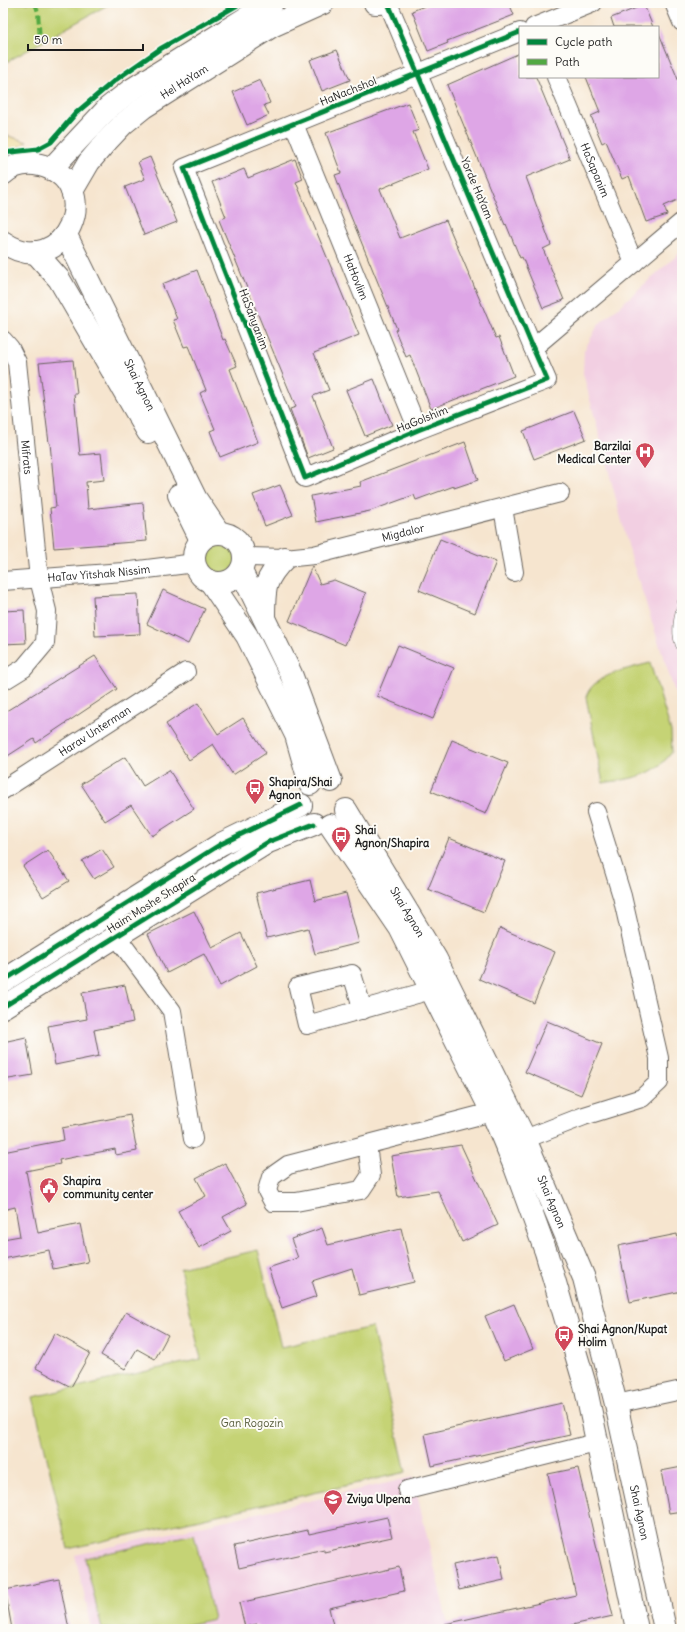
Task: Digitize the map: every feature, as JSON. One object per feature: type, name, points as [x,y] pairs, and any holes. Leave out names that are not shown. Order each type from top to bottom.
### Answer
[{"type":"street","name":"Hel HaYam","points":[[51,169],[108,108],[131,90],[272,3]]},
{"type":"street","name":"Hel HaYam","points":[[72,191],[89,162],[106,142],[123,124],[144,108],[272,26],[323,3]]},
{"type":"street","points":[[375,3],[380,3]]},
{"type":"street","name":"Yorde HaYam","points":[[388,3],[547,380]]},
{"type":"street","name":"HaNachshol","points":[[536,26],[593,3]]},
{"type":"street","points":[[674,3],[682,22]]},
{"type":"street","name":"HaNachshol","points":[[184,168],[519,33]]},
{"type":"street","name":"HaSapanim","points":[[556,78],[634,263]]},
{"type":"street","name":"HaHovlim","points":[[294,124],[418,430]]},
{"type":"street","points":[[3,242],[21,251],[35,252],[49,248],[66,235],[70,229],[75,214],[72,191],[64,178],[51,169],[36,164],[28,164],[16,166],[4,172]]},
{"type":"street","name":"HaSahyanim","points":[[184,168],[305,478]]},
{"type":"street","points":[[533,348],[682,222]]},
{"type":"street","name":"Shai Agnon","points":[[66,235],[196,498],[210,536]]},
{"type":"street","name":"Shai Agnon","points":[[35,252],[59,279],[210,536]]},
{"type":"street","name":"Mifrats","points":[[3,340],[10,348],[17,362],[39,579]]},
{"type":"street","name":"HaGolshim","points":[[305,478],[418,430],[547,380]]},
{"type":"street","name":"Migdalor","points":[[243,564],[314,555],[560,493]]},
{"type":"street","points":[[503,508],[514,572]]},
{"type":"street","points":[[210,536],[234,537],[240,543],[243,564],[264,621],[291,674],[321,783],[247,636],[210,581],[198,571],[195,563],[195,551],[210,536]]},
{"type":"street","points":[[264,621],[264,601],[268,579],[272,572],[285,558]]},
{"type":"street","name":"HaTav Yitshak Nissim","points":[[3,581],[123,572],[195,563]]},
{"type":"street","points":[[210,581],[217,583],[231,580],[243,564]]},
{"type":"street","points":[[3,681],[24,668],[45,643],[47,611],[39,579]]},
{"type":"street","name":"Harav Unterman","points":[[3,790],[186,672]]},
{"type":"street","points":[[321,783],[338,784],[346,796],[346,810],[337,822],[322,824],[308,819],[301,805],[302,797],[321,783]]},
{"type":"street","name":"Haim Moshe Shapira","points":[[3,981],[221,844],[301,805]]},
{"type":"street","name":"Shai Agnon","points":[[346,810],[436,959],[525,1139],[584,1278],[616,1404],[665,1629]]},
{"type":"street","points":[[525,1139],[584,1116],[642,1098],[659,1082],[659,1058],[624,904],[596,812]]},
{"type":"street","name":"Shai Agnon","points":[[322,824],[400,928],[492,1112],[515,1167],[546,1252],[585,1385],[637,1629]]},
{"type":"street","name":"Haim Moshe Shapira","points":[[3,1007],[268,842],[322,824]]},
{"type":"street","points":[[117,937],[172,1011],[193,1139]]},
{"type":"street","points":[[363,1010],[431,990]]},
{"type":"street","points":[[367,1145],[371,1175],[360,1190],[296,1202],[273,1202],[267,1191],[271,1177],[288,1165],[492,1112]]},
{"type":"street","points":[[616,1404],[682,1390]]},
{"type":"street","points":[[407,1490],[596,1442]]},
{"type":"lane","points":[[682,603],[678,620],[678,642],[682,648]]},
{"type":"shaded area","name":"Barzilai Medical Center","points":[[682,251],[682,714],[633,564],[583,373],[584,351],[598,325]]},
{"type":"shaded area","name":"Zviya Ulpena","points":[[413,1477],[449,1629],[92,1629],[75,1555]]},
{"type":"green space","points":[[3,3],[111,3],[3,64]]},
{"type":"green space","points":[[217,540],[223,540],[232,545],[236,551],[236,563],[232,569],[223,574],[217,574],[208,569],[203,560],[203,554],[208,545]]},
{"type":"green space","points":[[650,663],[671,731],[672,752],[665,761],[649,772],[633,778],[603,783],[586,697],[590,689],[604,678],[622,670]]},
{"type":"green space","name":"Gan Rogozin","points":[[258,1250],[281,1347],[372,1327],[406,1472],[68,1549],[33,1397],[201,1359],[180,1268]]},
{"type":"green space","points":[[194,1534],[214,1619],[169,1629],[102,1629],[85,1558]]},
{"type":"sand","points":[[3,134],[27,142],[3,157]]},
{"type":"building","points":[[432,3],[509,3],[514,15],[447,41],[448,43],[428,51],[412,11]]},
{"type":"building","points":[[644,5],[653,26],[614,26],[611,18]]},
{"type":"building","points":[[659,33],[682,89],[682,198],[664,206],[667,215],[646,222],[629,176],[622,179],[606,141],[602,143],[591,116],[600,112],[586,78],[659,78]]},
{"type":"building","points":[[337,50],[350,80],[322,91],[310,60]]},
{"type":"building","points":[[519,53],[519,78],[536,78],[570,159],[526,177],[551,245],[543,249],[564,300],[543,308],[522,257],[520,258],[506,224],[505,225],[447,85]]},
{"type":"building","points":[[260,80],[270,103],[264,105],[269,115],[247,125],[233,92]]},
{"type":"building","points":[[408,103],[419,130],[413,132],[428,169],[380,189],[400,238],[446,220],[496,338],[499,337],[514,376],[431,409],[410,355],[406,357],[395,330],[397,329],[349,212],[335,175],[341,173],[326,133]]},
{"type":"building","points":[[150,157],[177,222],[144,235],[125,187],[145,179],[138,162]]},
{"type":"building","points":[[295,159],[303,179],[296,182],[359,335],[314,353],[329,390],[313,396],[333,448],[308,458],[290,409],[296,407],[219,220],[226,217],[212,182],[244,169],[248,178]]},
{"type":"building","points":[[197,270],[223,340],[225,339],[237,366],[230,369],[258,442],[220,457],[210,431],[215,429],[200,393],[206,390],[188,346],[184,347],[173,320],[177,319],[162,284]]},
{"type":"building","points":[[73,360],[77,394],[74,394],[80,455],[101,453],[104,480],[86,482],[88,509],[143,503],[147,541],[54,548],[50,508],[56,507],[50,443],[39,363]]},
{"type":"building","points":[[374,379],[392,425],[365,436],[346,390]]},
{"type":"building","points":[[574,411],[586,439],[534,459],[523,431]]},
{"type":"building","points":[[465,442],[478,480],[454,488],[454,486],[416,500],[414,495],[370,511],[316,522],[311,496],[361,486],[360,482]]},
{"type":"building","points":[[280,485],[293,515],[265,526],[253,495]]},
{"type":"building","points":[[440,539],[496,562],[475,613],[419,590]]},
{"type":"building","points":[[312,566],[320,584],[334,580],[366,593],[345,645],[289,621]]},
{"type":"building","points":[[163,590],[205,609],[188,644],[147,624]]},
{"type":"building","points":[[138,594],[140,634],[95,636],[93,596]]},
{"type":"building","points":[[24,610],[26,643],[3,644],[3,611]]},
{"type":"building","points":[[398,645],[454,668],[433,719],[377,696]]},
{"type":"building","points":[[95,656],[117,689],[36,743],[34,739],[3,759],[3,713]]},
{"type":"building","points":[[198,703],[218,734],[243,718],[266,753],[233,775],[213,744],[189,760],[166,724]]},
{"type":"building","points":[[452,740],[508,763],[486,814],[431,791]]},
{"type":"building","points":[[125,757],[143,786],[169,770],[194,809],[152,836],[131,805],[105,821],[81,784]]},
{"type":"building","points":[[449,838],[505,861],[484,912],[428,889]]},
{"type":"building","points":[[102,849],[114,867],[94,879],[82,861]]},
{"type":"building","points":[[48,850],[69,881],[43,897],[23,866]]},
{"type":"building","points":[[310,880],[315,901],[346,893],[359,943],[315,954],[308,928],[267,938],[256,893]]},
{"type":"building","points":[[194,911],[212,948],[241,933],[257,966],[220,986],[204,954],[167,973],[148,934]]},
{"type":"building","points":[[500,928],[555,952],[534,1003],[479,979]]},
{"type":"building","points":[[125,985],[133,1022],[94,1030],[99,1056],[55,1065],[48,1026],[87,1019],[82,993]]},
{"type":"building","points":[[547,1021],[602,1044],[581,1095],[525,1072]]},
{"type":"building","points":[[26,1037],[33,1075],[3,1080],[3,1042]]},
{"type":"building","points":[[130,1115],[137,1151],[116,1155],[115,1149],[59,1160],[60,1164],[26,1171],[38,1233],[80,1224],[88,1262],[53,1269],[49,1250],[3,1259],[3,1239],[20,1236],[15,1207],[3,1210],[3,1152],[64,1140],[62,1128]]},
{"type":"building","points":[[461,1145],[498,1225],[462,1242],[438,1191],[398,1197],[391,1156]]},
{"type":"building","points":[[225,1163],[247,1204],[223,1217],[231,1231],[199,1248],[178,1211],[206,1196],[196,1178]]},
{"type":"building","points":[[322,1228],[328,1245],[401,1228],[414,1282],[359,1295],[352,1268],[312,1281],[317,1296],[282,1308],[268,1268],[298,1258],[291,1239]]},
{"type":"building","points":[[677,1234],[682,1259],[682,1291],[630,1302],[618,1246]]},
{"type":"building","points":[[514,1304],[533,1349],[504,1361],[485,1316]]},
{"type":"building","points":[[126,1312],[168,1335],[155,1359],[137,1349],[125,1369],[101,1355]]},
{"type":"building","points":[[55,1333],[90,1353],[71,1387],[36,1368]]},
{"type":"building","points":[[562,1403],[570,1435],[432,1466],[425,1434]]},
{"type":"building","points":[[682,1467],[682,1511],[669,1513],[661,1471]]},
{"type":"building","points":[[578,1468],[613,1616],[554,1629],[446,1629],[445,1624],[576,1595],[548,1474]]},
{"type":"building","points":[[387,1517],[392,1537],[324,1552],[324,1549],[239,1568],[234,1546],[308,1530],[309,1534]]},
{"type":"building","points":[[499,1555],[504,1580],[459,1590],[453,1565]]},
{"type":"building","points":[[399,1567],[404,1591],[329,1608],[334,1629],[258,1629],[257,1624],[245,1627],[239,1603]]},
{"type":"building","points":[[59,1579],[69,1629],[12,1629],[5,1590]]},
{"type":"marked path","points":[[35,3],[38,12],[40,40]]},
{"type":"cycle path","points":[[3,153],[38,149],[51,142],[76,113],[114,81],[160,49],[241,3]]},
{"type":"cycle path","points":[[388,3],[418,73]]},
{"type":"cycle path","points":[[418,73],[519,32]]},
{"type":"cycle path","points":[[418,73],[547,380],[418,430],[305,478],[184,168],[418,73]]},
{"type":"cycle path","points":[[3,981],[221,844],[301,805]]},
{"type":"cycle path","points":[[3,1007],[268,842],[314,824]]},
{"type":"place","name":"Barzilai Medical Center","points":[[645,469]]},
{"type":"place","name":"Shapira/Shai Agnon","points":[[255,805]]},
{"type":"place","name":"Shai Agnon/Shapira","points":[[341,853]]},
{"type":"place","name":"Shapira community center","points":[[49,1204]]},
{"type":"place","name":"Shai Agnon/Kupat Holim","points":[[564,1352]]},
{"type":"place","name":"Zviya Ulpena","points":[[333,1516]]}]
